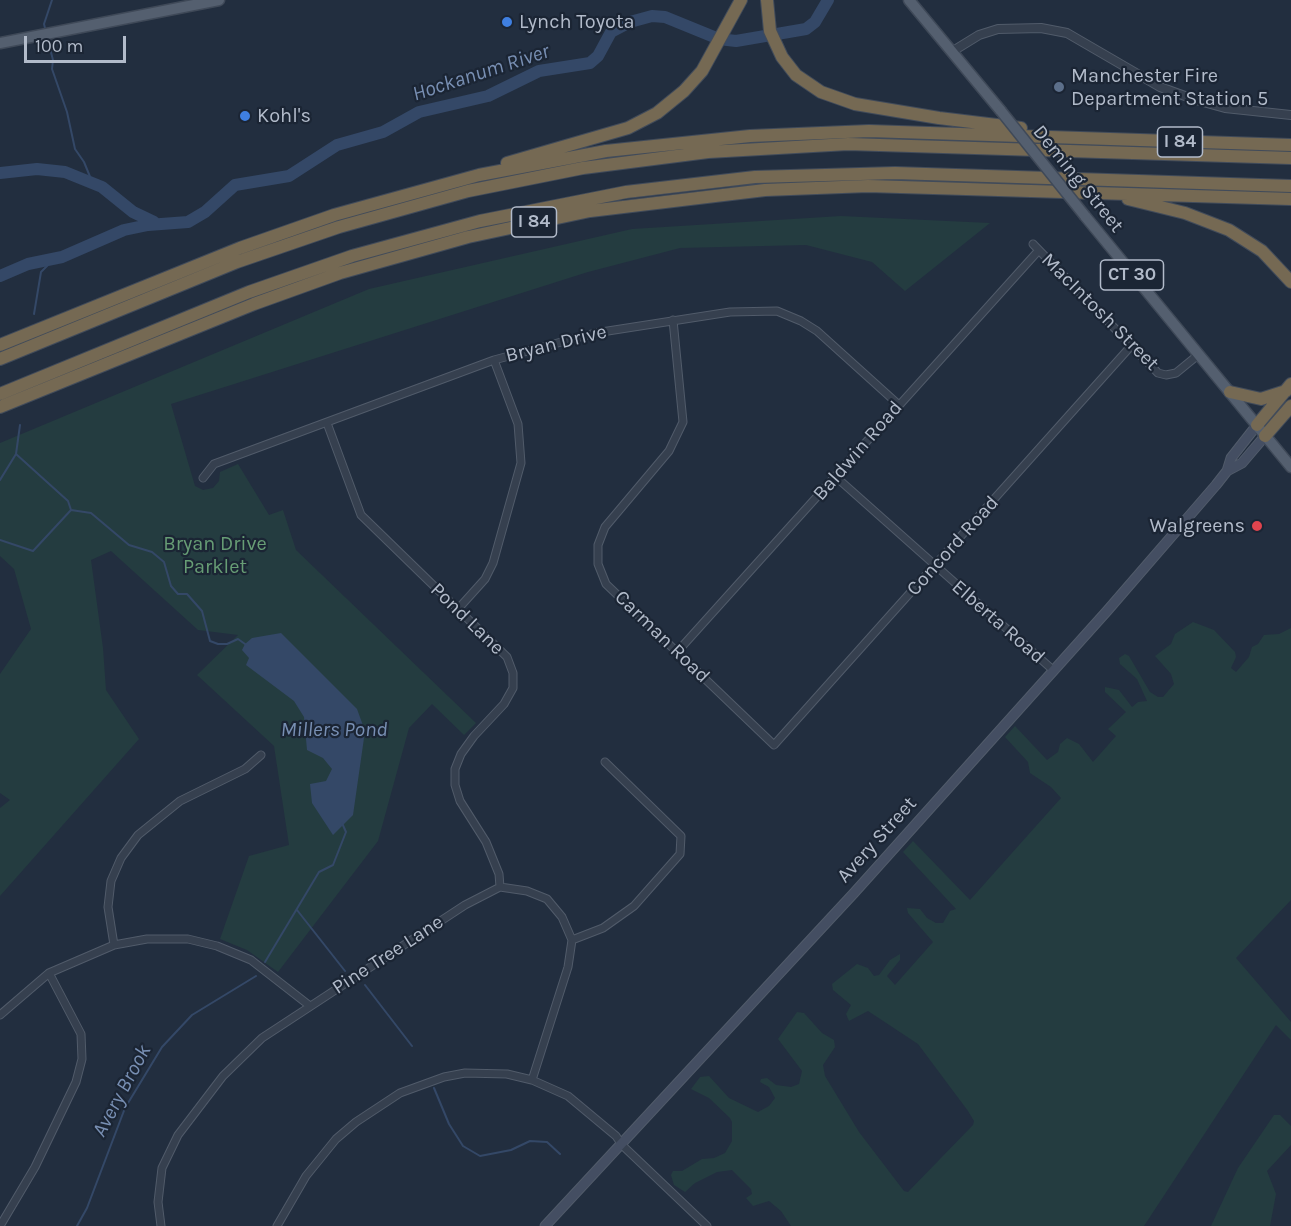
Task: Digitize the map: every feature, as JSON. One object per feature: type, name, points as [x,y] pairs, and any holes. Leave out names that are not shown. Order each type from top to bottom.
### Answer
[{"type":"highway","points":[[433,186],[635,125],[664,108],[684,91],[713,54],[741,0]]},
{"type":"highway","points":[[767,0],[768,22],[777,47],[789,66],[802,80],[821,92],[841,101],[939,118],[1016,127],[1070,138]]},
{"type":"highway","name":"I 84","points":[[0,345],[287,231],[433,186],[584,155],[725,138],[878,131],[1291,146]]},
{"type":"highway","points":[[0,359],[237,262],[339,227],[468,191],[583,168],[708,152],[848,144],[1291,158]]},
{"type":"highway","points":[[0,394],[249,292],[370,250],[501,216],[626,192],[767,177],[895,172],[1291,186]]},
{"type":"highway","name":"I 84","points":[[0,407],[314,282],[428,247],[557,217],[697,196],[801,188],[920,186],[1291,199]]},
{"type":"highway","points":[[1098,192],[1174,209],[1229,230],[1262,251],[1291,282]]},
{"type":"highway","points":[[1230,392],[1261,399],[1288,387]]},
{"type":"highway","points":[[1257,425],[1288,387]]},
{"type":"highway","points":[[1265,436],[1291,406]]},
{"type":"main road","points":[[0,43],[219,0]]},
{"type":"main road","name":"CT 30","points":[[909,0],[952,51]]},
{"type":"main road","name":"Deming Street","points":[[952,51],[1291,467]]},
{"type":"main road","name":"Avery Street","points":[[1227,471],[1231,458],[1257,425]]},
{"type":"main road","name":"Avery Street","points":[[545,1226],[854,893],[1227,471],[1242,463],[1265,436]]},
{"type":"street","points":[[952,51],[979,35],[998,29],[1041,28],[1067,33],[1160,87],[1196,100],[1225,108],[1291,115]]},
{"type":"street","name":"MacIntosh Street","points":[[1036,247],[1155,370],[1166,375],[1176,373],[1198,355]]},
{"type":"street","name":"Baldwin Road","points":[[678,651],[836,477],[1036,247]]},
{"type":"street","name":"Bryan Drive","points":[[203,478],[214,464],[495,360],[595,333],[730,312],[777,311],[801,321],[817,331],[899,405]]},
{"type":"street","name":"Carman Road","points":[[673,320],[683,402],[683,422],[669,451],[605,527],[598,545],[598,564],[606,584],[774,745]]},
{"type":"street","name":"Concord Road","points":[[774,745],[1131,346]]},
{"type":"street","points":[[458,609],[485,579],[493,563],[521,463],[518,424],[495,360]]},
{"type":"street","name":"Pond Lane","points":[[327,423],[361,514],[507,657],[513,673],[513,688],[504,704],[474,736],[461,754],[455,769],[454,785],[460,801],[486,842],[499,874],[500,887]]},
{"type":"street","name":"Elberta Road","points":[[836,477],[1053,670]]},
{"type":"street","points":[[114,945],[108,907],[111,881],[121,858],[138,835],[180,801],[245,769],[261,755]]},
{"type":"street","points":[[572,940],[603,928],[634,906],[680,854],[681,836],[605,762]]},
{"type":"street","points":[[500,887],[527,891],[548,899],[562,918],[572,940],[568,967],[532,1080]]},
{"type":"street","name":"Pine Tree Lane","points":[[161,1226],[158,1202],[162,1168],[178,1135],[223,1076],[262,1038],[465,904],[500,887]]},
{"type":"street","points":[[0,1015],[49,973],[114,945],[147,939],[188,939],[217,946],[251,960],[310,1006]]},
{"type":"street","points":[[0,1226],[35,1167],[76,1082],[82,1059],[81,1034],[49,973]]},
{"type":"street","points":[[277,1226],[306,1176],[336,1139],[376,1107],[400,1093],[444,1077],[465,1073],[507,1074],[532,1080],[568,1096],[616,1136],[622,1145],[707,1226]]},
{"type":"green space","name":"Bryan Drive Parklet","points":[[841,216],[990,223],[905,291],[872,262],[806,245],[680,248],[588,272],[171,404],[195,486],[203,490],[213,488],[219,481],[220,472],[238,464],[269,515],[283,510],[296,550],[476,723],[464,735],[432,704],[409,728],[378,841],[278,972],[247,950],[220,939],[249,856],[289,845],[274,746],[197,675],[238,635],[198,630],[111,551],[91,560],[103,648],[106,690],[139,739],[0,896],[0,808],[10,800],[0,793],[0,674],[31,629],[14,569],[0,556],[0,443],[369,289],[632,229]]},
{"type":"green space","points":[[1193,622],[1214,630],[1235,652],[1236,657],[1231,668],[1236,672],[1249,657],[1252,647],[1258,644],[1264,635],[1279,634],[1291,628],[1291,900],[1236,958],[1291,1022],[1291,1040],[1276,1025],[1144,1226],[791,1226],[781,1211],[769,1201],[753,1206],[746,1198],[752,1194],[751,1189],[732,1170],[717,1172],[695,1183],[685,1192],[674,1185],[671,1175],[673,1171],[682,1171],[702,1159],[714,1158],[725,1153],[732,1141],[730,1118],[709,1098],[691,1089],[700,1077],[709,1076],[729,1098],[758,1112],[769,1106],[775,1098],[769,1087],[760,1082],[761,1079],[767,1078],[776,1085],[791,1087],[799,1084],[802,1071],[778,1039],[797,1012],[804,1013],[822,1033],[834,1040],[835,1047],[823,1065],[825,1076],[859,1132],[904,1191],[908,1192],[973,1125],[974,1121],[968,1111],[918,1044],[868,1011],[849,1021],[846,1014],[851,1005],[833,990],[832,984],[857,964],[868,968],[874,976],[879,975],[890,960],[900,954],[900,960],[887,976],[895,985],[933,942],[908,913],[907,908],[920,909],[927,918],[936,923],[943,923],[950,911],[956,909],[903,852],[913,841],[970,900],[1061,798],[1051,787],[1030,773],[1028,762],[1005,737],[1015,726],[1047,760],[1058,752],[1060,744],[1067,738],[1079,744],[1093,762],[1116,736],[1108,729],[1126,712],[1105,692],[1105,687],[1119,690],[1132,707],[1138,702],[1147,701],[1137,679],[1120,664],[1119,658],[1125,654],[1129,656],[1150,692],[1163,697],[1174,684],[1171,674],[1155,656],[1171,644],[1175,634]]},
{"type":"green space","points":[[1274,1115],[1280,1115],[1291,1126],[1291,1145],[1267,1171],[1276,1194],[1270,1226],[1211,1226],[1238,1168]]},
{"type":"water","name":"Millers Pond","points":[[281,633],[357,709],[365,731],[353,815],[333,835],[312,803],[310,784],[326,781],[332,769],[323,758],[307,750],[304,717],[294,701],[246,665],[249,658],[242,650],[252,638]]},
{"type":"waterway","points":[[46,32],[44,24],[52,0]]},
{"type":"waterway","name":"Hockanum River","points":[[0,276],[28,264],[62,257],[124,230],[148,225],[188,222],[205,212],[235,185],[289,176],[337,145],[383,132],[419,112],[488,96],[539,71],[590,63],[598,56],[611,32],[630,22],[652,16],[665,17],[719,39],[736,41],[806,29],[815,22],[828,0]]},
{"type":"waterway","points":[[47,37],[53,60],[52,69],[67,112],[75,149],[84,162],[93,184]]},
{"type":"waterway","points":[[0,173],[37,169],[65,172],[102,187],[133,212],[154,222]]},
{"type":"waterway","name":"Avery Brook","points":[[34,314],[41,272],[54,259]]},
{"type":"waterway","name":"Avery Brook","points":[[0,480],[16,454],[20,425]]},
{"type":"waterway","points":[[16,454],[68,501],[71,510]]},
{"type":"waterway","name":"Avery Brook","points":[[0,540],[33,551],[71,510],[91,513],[129,545],[152,552],[164,562],[171,586],[178,594],[187,594],[202,611],[210,641],[227,644],[238,639],[245,644]]},
{"type":"waterway","name":"Avery Brook","points":[[265,962],[319,872],[333,865],[346,832],[342,823]]},
{"type":"waterway","points":[[297,910],[345,971]]},
{"type":"waterway","name":"Avery Brook","points":[[77,1226],[87,1208],[125,1108],[162,1047],[192,1015],[256,976]]},
{"type":"waterway","points":[[365,985],[412,1046]]},
{"type":"waterway","points":[[434,1088],[449,1124],[463,1146],[480,1156],[511,1150],[530,1141],[547,1142],[560,1154]]},
{"type":"place","name":"Lynch Toyota","points":[[507,22]]},
{"type":"place","name":"Manchester Fire Department Station 5","points":[[1059,87]]},
{"type":"place","name":"Kohl's","points":[[245,116]]},
{"type":"place","name":"Walgreens","points":[[1257,526]]}]
